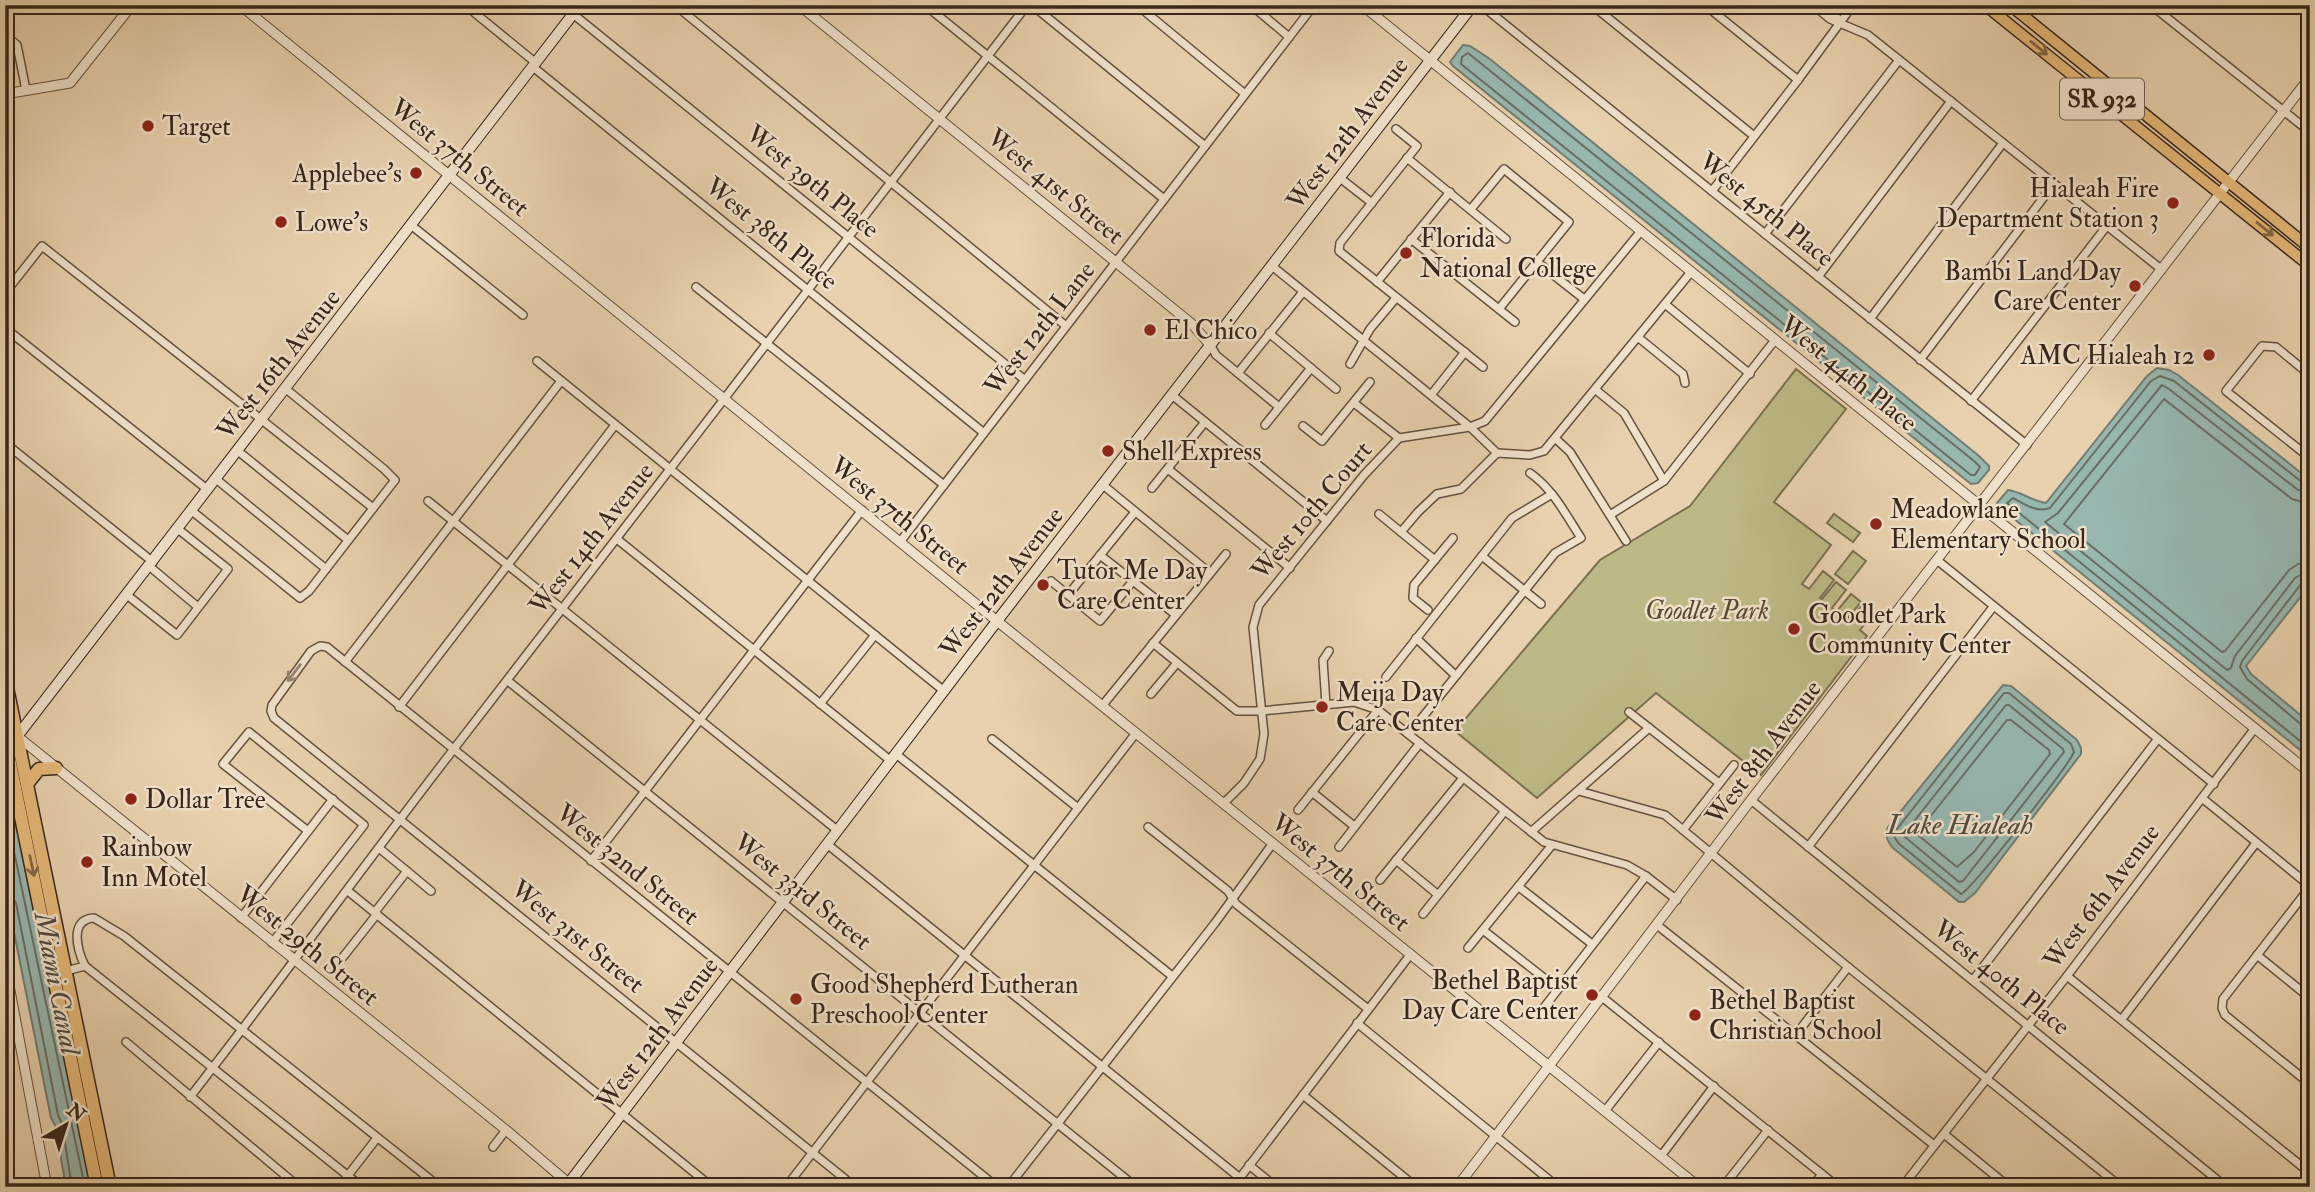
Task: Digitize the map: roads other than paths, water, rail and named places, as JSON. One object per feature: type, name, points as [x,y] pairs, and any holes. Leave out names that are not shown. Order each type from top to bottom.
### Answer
[{"type":"highway","points":[[5,678],[9,743],[97,1187]]},
{"type":"highway","points":[[9,743],[27,784],[110,1187]]},
{"type":"highway","points":[[27,784],[39,769],[56,768]]},
{"type":"main road","name":"West 12th Avenue","points":[[569,1186],[837,830],[1473,5]]},
{"type":"main road","name":"SR 932","points":[[2010,5],[2310,248]]},
{"type":"main road","points":[[1989,8],[2002,6],[2030,21]]},
{"type":"main road","name":"SR 932","points":[[1989,8],[2310,266]]},
{"type":"main road","name":"West 16th Avenue","points":[[9,743],[192,511],[535,65],[575,9]]},
{"type":"main road","points":[[2059,65],[2068,52]]},
{"type":"main road","points":[[2139,129],[2152,125],[2182,145]]},
{"type":"street","points":[[5,94],[70,83],[132,5]]},
{"type":"street","name":"West 37th Street","points":[[240,5],[997,621],[1699,1187]]},
{"type":"street","name":"West 38th Place","points":[[465,5],[984,433]]},
{"type":"street","points":[[675,5],[1066,326]]},
{"type":"street","name":"West 41st Street","points":[[799,5],[1192,324],[1216,355],[1279,407]]},
{"type":"street","points":[[925,5],[1164,199]]},
{"type":"street","points":[[1030,5],[1205,146]]},
{"type":"street","name":"West 14th Avenue","points":[[190,1097],[848,236],[1030,5]]},
{"type":"street","points":[[1137,5],[1245,94]]},
{"type":"street","points":[[1251,5],[1289,37]]},
{"type":"street","name":"West 12th Lane","points":[[900,542],[1314,5]]},
{"type":"street","name":"West 44th Place","points":[[1362,5],[2310,773]]},
{"type":"street","name":"West 45th Place","points":[[1481,5],[2027,445]]},
{"type":"street","points":[[1592,5],[1754,136]]},
{"type":"street","points":[[1705,5],[1798,80]]},
{"type":"street","points":[[1813,5],[1830,19],[1868,35],[2161,269]]},
{"type":"street","points":[[1825,5],[1841,22]]},
{"type":"street","points":[[1712,191],[1853,5]]},
{"type":"street","points":[[2151,5],[2310,132]]},
{"type":"street","points":[[2258,6],[2274,8],[2277,5]]},
{"type":"street","name":"West 39th Place","points":[[575,9],[1026,380]]},
{"type":"street","points":[[5,36],[17,45],[26,90]]},
{"type":"street","points":[[1765,234],[1899,60]]},
{"type":"street","name":"West 8th Avenue","points":[[1457,1187],[1751,800],[2310,77]]},
{"type":"street","points":[[1818,277],[1951,101]]},
{"type":"street","points":[[1396,129],[1417,146],[1340,243],[1339,251],[1483,367]]},
{"type":"street","points":[[1870,319],[2003,143]]},
{"type":"street","points":[[1407,158],[1506,239]]},
{"type":"street","points":[[1471,209],[1504,169],[1569,222],[1499,309]]},
{"type":"street","points":[[1340,178],[1372,203]]},
{"type":"street","points":[[1920,360],[2053,185]]},
{"type":"street","points":[[1377,282],[1450,192]]},
{"type":"street","points":[[411,225],[523,315]]},
{"type":"street","points":[[1971,401],[2106,227]]},
{"type":"street","name":"West 10th Court","points":[[1224,803],[1244,783],[1260,759],[1264,734],[1253,627],[1259,605],[1364,474],[1399,438],[1470,427],[1485,421],[1641,231]]},
{"type":"street","points":[[1411,239],[1515,322]]},
{"type":"street","points":[[5,293],[42,246],[373,508]]},
{"type":"street","points":[[1537,262],[1584,299]]},
{"type":"street","points":[[1272,266],[1470,427],[1497,453],[1544,452],[1691,272]]},
{"type":"street","points":[[696,287],[944,485]]},
{"type":"street","points":[[1238,373],[1303,292]]},
{"type":"street","points":[[1350,364],[1366,341],[1370,329],[1396,298]]},
{"type":"street","points":[[1665,304],[1750,374]]},
{"type":"street","points":[[5,328],[208,490]]},
{"type":"street","points":[[1269,333],[1336,389]]},
{"type":"street","points":[[1639,338],[1683,374],[1685,383]]},
{"type":"street","points":[[1610,515],[1664,481],[1775,340]]},
{"type":"street","points":[[2310,375],[2276,347],[2262,346],[2226,391],[2310,458]]},
{"type":"street","points":[[1430,395],[1465,352]]},
{"type":"street","points":[[537,362],[944,691]]},
{"type":"street","points":[[1265,425],[1311,368]]},
{"type":"street","points":[[345,662],[561,381]]},
{"type":"street","points":[[1303,426],[1322,441],[1370,382]]},
{"type":"street","points":[[192,511],[300,598],[309,592],[395,480],[384,468],[286,389]]},
{"type":"street","points":[[1596,390],[1624,414],[1664,481]]},
{"type":"street","points":[[1172,395],[1327,521]]},
{"type":"street","points":[[1354,403],[1399,438]]},
{"type":"street","points":[[1152,488],[1205,422]]},
{"type":"street","points":[[399,707],[615,425]]},
{"type":"street","points":[[1556,439],[1570,452],[1626,541]]},
{"type":"street","points":[[5,443],[151,564],[198,607]]},
{"type":"street","points":[[238,451],[348,540]]},
{"type":"street","points":[[1401,532],[1437,494],[1461,489],[1497,453]]},
{"type":"street","points":[[1168,469],[1290,568]]},
{"type":"street","points":[[1409,734],[1555,553],[1581,538],[1542,481],[1530,473]]},
{"type":"street","points":[[216,479],[326,569]]},
{"type":"street","points":[[1103,485],[1210,573]]},
{"type":"street","points":[[1386,677],[1512,518],[1552,494]]},
{"type":"street","points":[[428,501],[837,830]]},
{"type":"street","points":[[591,861],[862,510]]},
{"type":"street","points":[[1068,595],[1135,512]]},
{"type":"street","points":[[1379,514],[1435,560]]},
{"type":"street","points":[[127,595],[177,635],[228,569],[178,529]]},
{"type":"street","points":[[1428,610],[1413,598],[1414,585],[1452,538]]},
{"type":"street","points":[[617,539],[820,704],[893,757],[1172,976]]},
{"type":"street","points":[[1102,706],[1226,554]]},
{"type":"street","points":[[1100,555],[1176,615]]},
{"type":"street","points":[[1482,556],[1541,604]]},
{"type":"street","points":[[1937,560],[2214,784]]},
{"type":"street","points":[[1051,581],[1100,621],[1133,581]]},
{"type":"street","points":[[1808,847],[1993,607]]},
{"type":"street","points":[[820,704],[876,635]]},
{"type":"street","points":[[1416,638],[1455,674]]},
{"type":"street","points":[[1153,643],[1237,711],[1354,702],[1378,710],[1544,842],[1627,865],[1677,900]]},
{"type":"street","name":"West 32nd Street","points":[[274,718],[272,705],[312,651],[320,646],[327,647],[997,1187]]},
{"type":"street","points":[[1326,705],[1323,660],[1329,651]]},
{"type":"street","points":[[2309,673],[2310,659]]},
{"type":"street","points":[[1151,694],[1177,663]]},
{"type":"street","name":"West 33rd Street","points":[[508,681],[1136,1187]]},
{"type":"street","points":[[1298,810],[1378,710]]},
{"type":"street","points":[[1629,712],[1719,783]]},
{"type":"street","name":"West 31st Street","points":[[274,718],[855,1187]]},
{"type":"street","points":[[1531,832],[1649,728]]},
{"type":"street","name":"West 6th Avenue","points":[[1902,1187],[2067,976],[2255,728]]},
{"type":"street","points":[[272,943],[364,825],[249,732],[223,764],[308,831]]},
{"type":"street","points":[[786,1187],[1136,733]]},
{"type":"street","points":[[992,739],[1077,808]]},
{"type":"street","points":[[1973,980],[2157,740]]},
{"type":"street","name":"West 29th Street","points":[[9,743],[56,768],[506,1130],[569,1186]]},
{"type":"street","points":[[1339,847],[1420,743]]},
{"type":"street","points":[[1683,830],[1734,765]]},
{"type":"street","points":[[1380,880],[1463,778]]},
{"type":"street","points":[[1579,791],[1665,815],[1848,967],[2121,1187]]},
{"type":"street","points":[[1312,792],[1354,826]]},
{"type":"street","points":[[241,918],[333,799]]},
{"type":"street","points":[[2202,799],[2310,886],[2223,999],[2221,1009],[2310,1084]]},
{"type":"street","name":"West 40th Place","points":[[1751,800],[2226,1187]]},
{"type":"street","points":[[1423,914],[1504,812]]},
{"type":"street","points":[[1148,827],[1228,891],[1236,904],[1368,1009]]},
{"type":"street","points":[[1008,1187],[1233,899],[1273,843]]},
{"type":"street","points":[[2122,1019],[2256,843]]},
{"type":"street","points":[[827,844],[1240,1178]]},
{"type":"street","points":[[1468,948],[1552,845]]},
{"type":"street","points":[[380,848],[431,891]]},
{"type":"street","points":[[1396,860],[1437,894]]},
{"type":"street","points":[[343,957],[407,871]]},
{"type":"street","points":[[1542,1010],[1646,876]]},
{"type":"street","points":[[1519,887],[1592,944]]},
{"type":"street","points":[[348,891],[712,1187]]},
{"type":"street","points":[[362,1187],[85,966],[76,945],[79,928],[88,918],[100,921],[124,936],[431,1180]]},
{"type":"street","points":[[1657,925],[1934,1146]]},
{"type":"street","points":[[1483,930],[1558,989]]},
{"type":"street","points":[[1233,1187],[1410,955]]},
{"type":"street","points":[[2257,955],[2310,998]]},
{"type":"street","points":[[5,964],[47,1187]]},
{"type":"street","points":[[66,971],[85,966]]},
{"type":"street","points":[[1795,1035],[1848,967]]},
{"type":"street","points":[[2067,976],[2310,1173]]},
{"type":"street","points":[[1602,997],[1838,1187]]},
{"type":"street","points":[[1357,1023],[1558,1187]]},
{"type":"street","points":[[126,1042],[299,1187]]},
{"type":"street","points":[[1605,1111],[1659,1042]]},
{"type":"street","points":[[1661,1156],[1714,1086]]},
{"type":"street","points":[[1303,1095],[1416,1187]]},
{"type":"street","points":[[493,1147],[506,1130]]},
{"type":"street","points":[[1723,1187],[1768,1130]]},
{"type":"street","points":[[1944,1134],[2009,1187]]},
{"type":"street","points":[[339,1187],[377,1138]]},
{"type":"street","points":[[1250,1165],[1276,1187]]},
{"type":"street","points":[[1812,1187],[1822,1174]]},
{"type":"street","points":[[1680,1187],[1687,1177]]},
{"type":"water","points":[[1463,45],[1470,46],[1490,59],[1979,456],[1989,466],[1989,470],[1978,483],[1971,484],[1453,66],[1450,62]]},
{"type":"water","points":[[2157,368],[2178,375],[2310,480],[2310,585],[2246,666],[2251,674],[2310,723],[2310,758],[1997,503],[2008,490],[2046,503],[2147,376]]},
{"type":"water","name":"Lake Hialeah","points":[[2003,685],[2011,686],[2077,740],[2081,754],[1975,893],[1964,902],[1959,902],[1893,848],[1887,838],[1887,830]]},
{"type":"water","points":[[5,778],[9,782],[92,1187],[66,1187],[55,1125],[51,1118],[5,887]]},
{"type":"place","name":"Target","points":[[148,126]]},
{"type":"place","name":"Applebee's","points":[[416,173]]},
{"type":"place","name":"Hialeah Fire Department Station 3","points":[[2173,203]]},
{"type":"place","name":"Lowe's","points":[[281,222]]},
{"type":"place","name":"Florida National College","points":[[1406,253]]},
{"type":"place","name":"Bambi Land Day Care Center","points":[[2135,286]]},
{"type":"place","name":"El Chico","points":[[1150,330]]},
{"type":"place","name":"AMC Hialeah 12","points":[[2209,355]]},
{"type":"place","name":"Shell Express","points":[[1108,451]]},
{"type":"place","name":"Meadowlane Elementary School","points":[[1876,524]]},
{"type":"place","name":"Tutor Me Day Care Center","points":[[1043,585]]},
{"type":"place","name":"Goodlet Park Community Center","points":[[1794,629]]},
{"type":"place","name":"Meija Day Care Center","points":[[1322,707]]},
{"type":"place","name":"Dollar Tree","points":[[131,799]]},
{"type":"place","name":"Rainbow Inn Motel","points":[[87,862]]},
{"type":"place","name":"Bethel Baptist Day Care Center","points":[[1592,995]]},
{"type":"place","name":"Good Shepherd Lutheran Preschool Center","points":[[796,999]]},
{"type":"place","name":"Bethel Baptist Christian School","points":[[1695,1015]]},
{"type":"park label","name":"Goodlet Park","points":[[1707,610]]},
{"type":"water label","name":"Miami Canal","points":[[58,983]]}]
